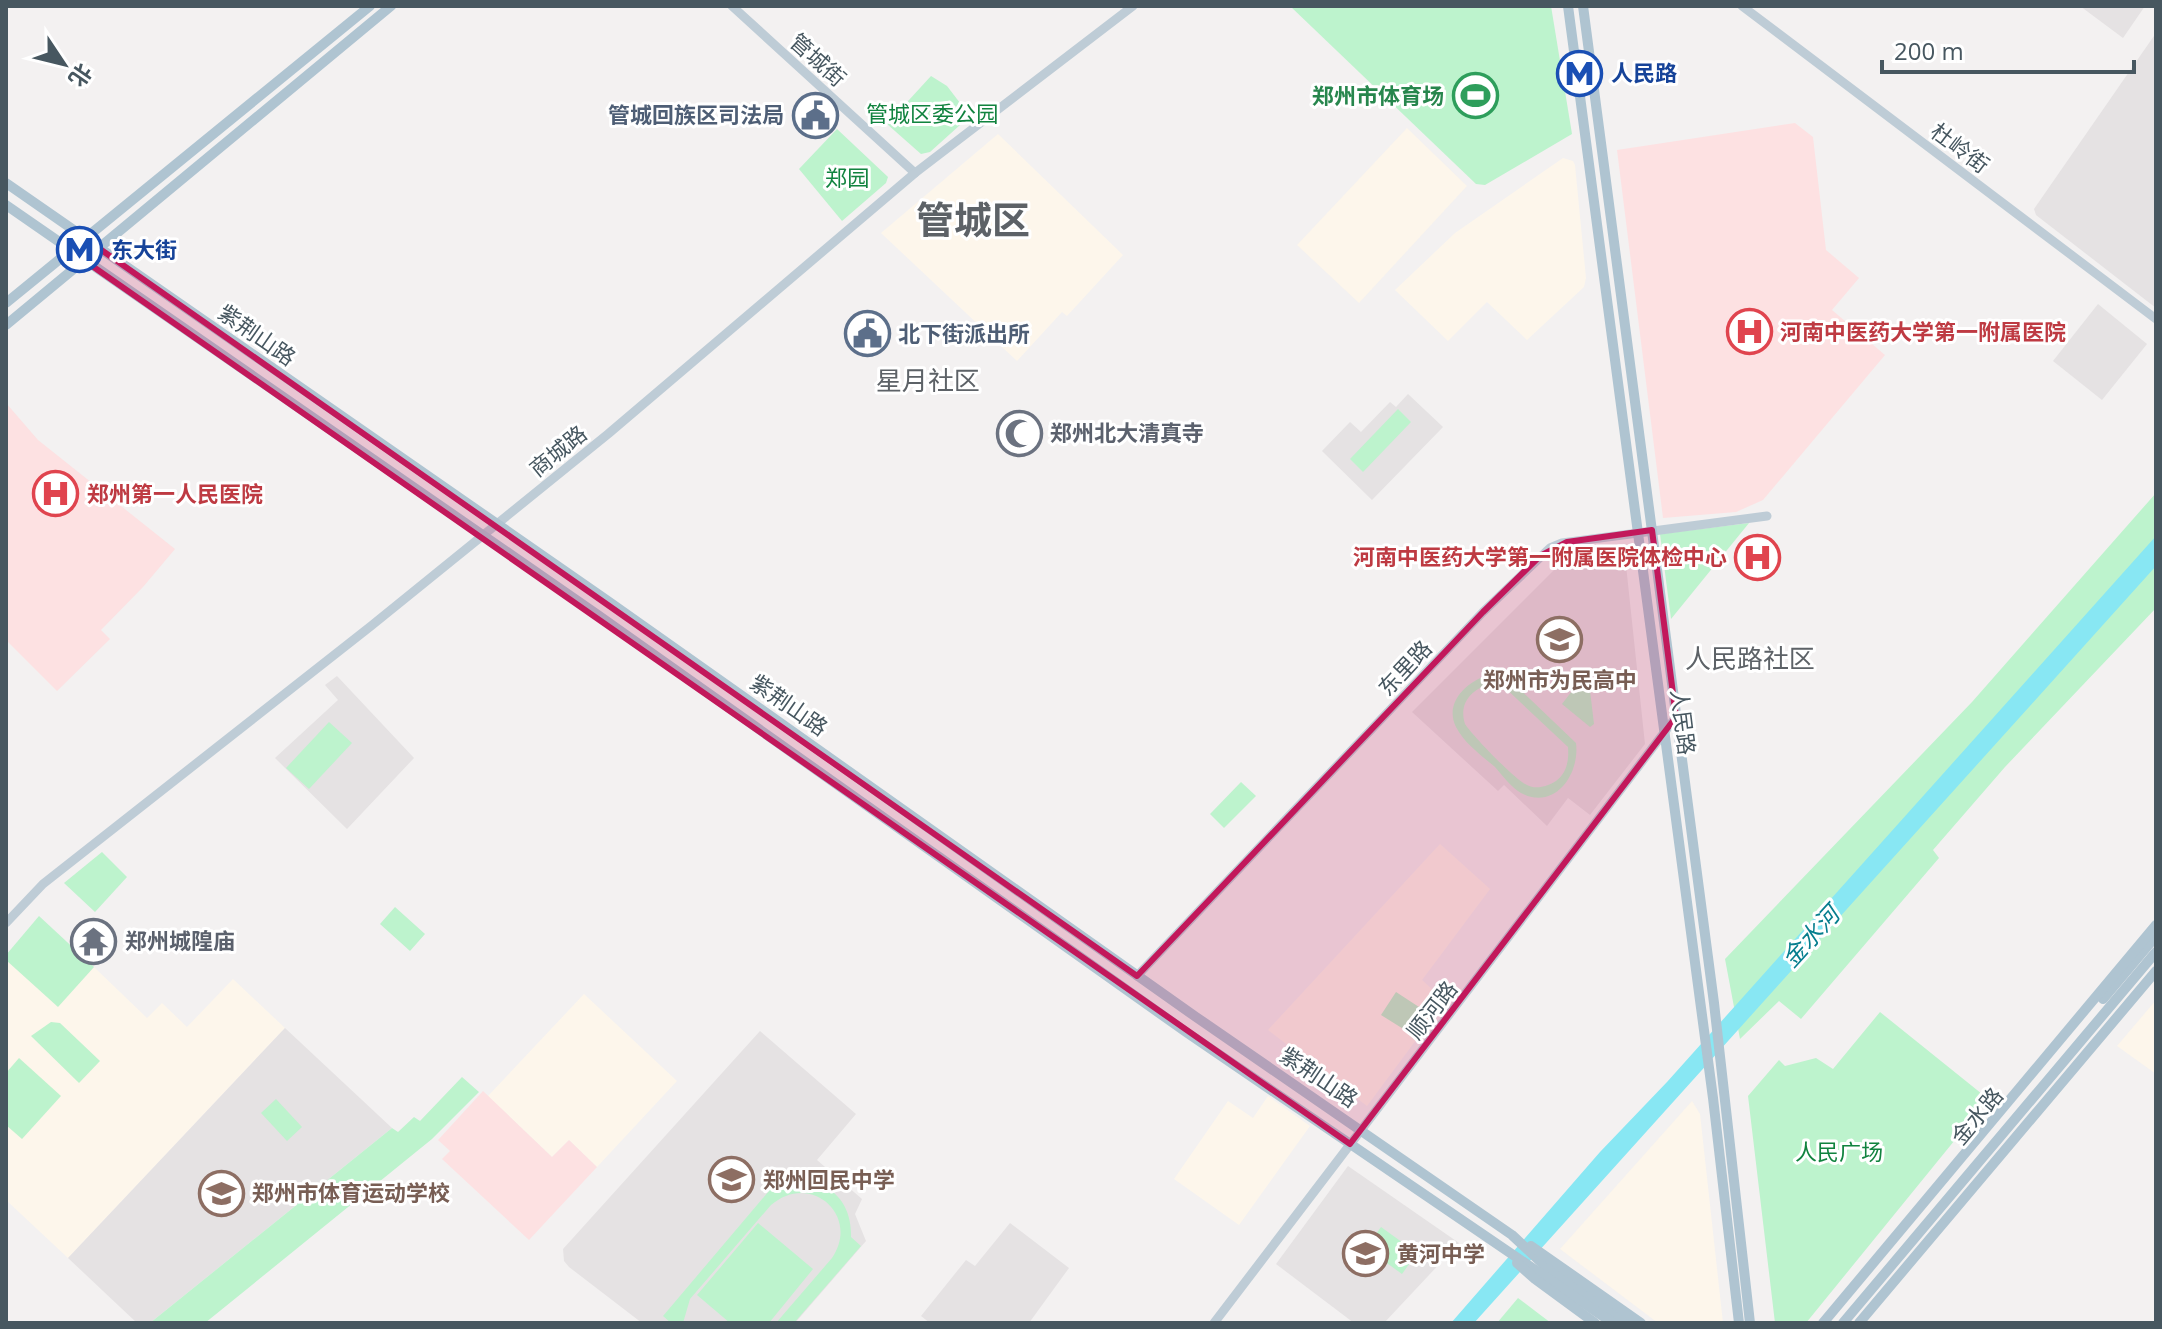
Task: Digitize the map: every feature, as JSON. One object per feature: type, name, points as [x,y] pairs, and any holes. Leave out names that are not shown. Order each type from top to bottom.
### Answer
[{"type":"main road","points":[[6,303],[370,6]]},
{"type":"main road","points":[[6,325],[391,6]]},
{"type":"main road","name":"人民路","points":[[1568,6],[1739,1323]]},
{"type":"main road","name":"人民路","points":[[1583,6],[1714,1003],[1750,1323]]},
{"type":"main road","name":"紫荆山路","points":[[6,183],[497,524],[1137,976],[1512,1235],[1543,1269]]},
{"type":"main road","name":"紫荆山路","points":[[6,205],[483,536],[1186,1032],[1501,1248],[1543,1269]]},
{"type":"main road","points":[[1823,1323],[2156,925]]},
{"type":"main road","name":"金水路","points":[[1830,1323],[2155,937]]},
{"type":"main road","name":"金水路","points":[[1843,1323],[2156,952]]},
{"type":"main road","points":[[1859,1323],[2156,971]]},
{"type":"main road","points":[[1543,1269],[1621,1308],[1641,1323]]},
{"type":"main road","points":[[1543,1269],[1595,1323]]},
{"type":"main road","points":[[1543,1269],[1613,1323]]},
{"type":"main road","points":[[1543,1269],[1629,1323]]},
{"type":"street","name":"管城街","points":[[732,6],[915,173]]},
{"type":"street","name":"商城路","points":[[6,923],[43,884],[483,536],[915,173],[1133,6]]},
{"type":"street","name":"杜岭街","points":[[1742,6],[2156,319]]},
{"type":"street","name":"东里路","points":[[1137,976],[1483,612],[1550,548],[1562,543],[1767,516]]},
{"type":"street","name":"顺河路","points":[[1214,1323],[1676,717]]},
{"type":"highlighted area","points":[[100,249],[1137,976],[1483,612],[1540,556],[1567,542],[1652,530],[1676,717],[1350,1144],[85,261]]},
{"type":"shaded area","points":[[2080,6],[2145,6],[2123,38]]},
{"type":"shaded area","points":[[2156,33],[2156,308],[2036,215],[2034,209]]},
{"type":"shaded area","name":"河南中医药大学第一附属医院","points":[[1795,123],[1813,137],[1826,250],[1859,278],[1832,310],[1885,355],[1763,500],[1736,512],[1663,518],[1617,150]]},
{"type":"shaded area","points":[[1407,128],[1467,186],[1359,303],[1297,245]]},
{"type":"shaded area","points":[[998,134],[1123,255],[1067,316],[1062,312],[1017,361],[881,233]]},
{"type":"shaded area","points":[[1563,158],[1573,161],[1575,165],[1586,278],[1584,287],[1527,340],[1487,302],[1448,341],[1395,290],[1455,233]]},
{"type":"shaded area","points":[[2098,304],[2147,344],[2102,400],[2053,361]]},
{"type":"shaded area","points":[[1408,394],[1443,427],[1372,500],[1322,451],[1350,422],[1361,432],[1390,402],[1396,407]]},
{"type":"shaded area","name":"郑州第一人民医院","points":[[6,403],[38,440],[175,549],[101,630],[110,639],[57,691],[6,640]]},
{"type":"shaded area","name":"郑州市为民高中","points":[[1624,546],[1645,744],[1590,815],[1568,798],[1547,826],[1504,785],[1498,791],[1412,712],[1558,566],[1574,554]]},
{"type":"shaded area","points":[[337,676],[414,758],[347,829],[275,758],[338,700],[325,685]]},
{"type":"shaded area","points":[[1440,844],[1490,889],[1422,980],[1445,1001],[1367,1106],[1268,1030]]},
{"type":"shaded area","points":[[6,960],[58,1006],[94,967],[147,1018],[162,1003],[187,1027],[233,979],[285,1028],[68,1258],[6,1200]]},
{"type":"shaded area","points":[[584,994],[677,1081],[597,1167],[569,1140],[552,1157],[488,1096]]},
{"type":"shaded area","points":[[2156,1000],[2156,1074],[2117,1046]]},
{"type":"shaded area","name":"郑州市体育运动学校","points":[[285,1028],[392,1128],[150,1323],[137,1323],[68,1258]]},
{"type":"shaded area","name":"郑州回民中学","points":[[760,1031],[856,1114],[817,1160],[862,1199],[855,1214],[866,1241],[795,1323],[642,1323],[569,1267],[564,1261],[563,1249]]},
{"type":"shaded area","points":[[483,1091],[552,1157],[569,1140],[597,1167],[529,1240],[442,1159],[450,1151],[438,1140]]},
{"type":"shaded area","points":[[1268,1096],[1310,1126],[1239,1225],[1174,1179],[1228,1101],[1253,1118]]},
{"type":"shaded area","points":[[1692,1101],[1700,1114],[1723,1323],[1658,1323],[1560,1249]]},
{"type":"shaded area","name":"黄河中学","points":[[1348,1166],[1459,1243],[1384,1323],[1354,1323],[1276,1264]]},
{"type":"shaded area","points":[[1010,1223],[1069,1268],[1029,1323],[930,1323],[921,1316],[966,1260],[975,1266]]},
{"type":"green space","name":"郑州市体育场","points":[[1290,6],[1551,6],[1572,134],[1485,185],[1476,184]]},
{"type":"green space","name":"管城区委公园","points":[[931,76],[947,86],[970,116],[930,152],[921,154],[887,124]]},
{"type":"green space","name":"郑园","points":[[837,129],[888,177],[886,183],[842,221],[799,169]]},
{"type":"green space","points":[[1398,409],[1411,422],[1363,472],[1350,459]]},
{"type":"green space","points":[[2156,493],[2156,608],[2005,767],[1933,850],[1939,858],[1801,1019],[1779,1001],[1740,1039],[1725,959],[1972,702]]},
{"type":"green space","points":[[1749,523],[1671,619],[1660,534]]},
{"type":"green space","points":[[1588,674],[1594,724],[1590,727],[1562,704]]},
{"type":"green space","points":[[1505,675],[1576,743],[1574,766],[1563,786],[1554,793],[1533,797],[1521,793],[1459,733],[1453,717],[1456,700],[1468,686],[1484,677]],"holes":[[[1501,684],[1568,747],[1565,770],[1553,783],[1534,787],[1521,781],[1494,757],[1465,724],[1464,709],[1469,697],[1486,685]]]},
{"type":"green space","points":[[329,722],[352,743],[309,789],[286,768]]},
{"type":"green space","points":[[1241,782],[1256,796],[1224,828],[1210,814]]},
{"type":"green space","points":[[102,852],[127,877],[95,912],[64,883]]},
{"type":"green space","points":[[395,907],[425,934],[410,951],[380,924]]},
{"type":"green space","points":[[39,916],[94,967],[58,1007],[6,960],[6,955]]},
{"type":"green space","points":[[1396,992],[1420,1010],[1405,1030],[1381,1015]]},
{"type":"green space","name":"人民广场","points":[[1880,1012],[1982,1094],[1985,1103],[1806,1323],[1775,1323],[1748,1096],[1779,1060],[1785,1066],[1816,1058],[1833,1069]]},
{"type":"green space","points":[[51,1022],[60,1023],[100,1061],[79,1083],[31,1036]]},
{"type":"green space","points":[[19,1058],[61,1096],[22,1139],[6,1125],[6,1073]]},
{"type":"green space","points":[[462,1077],[479,1092],[432,1139],[205,1323],[150,1323],[392,1128],[398,1132],[414,1117],[420,1121]]},
{"type":"green space","points":[[276,1099],[302,1127],[287,1141],[261,1113]]},
{"type":"green space","points":[[785,1172],[796,1179],[831,1190],[847,1211],[851,1237],[861,1246],[794,1323],[776,1323],[832,1258],[839,1242],[840,1227],[836,1213],[827,1203],[815,1195],[801,1193],[786,1196],[771,1205],[690,1299],[683,1323],[671,1323],[663,1316]]},
{"type":"green space","points":[[758,1223],[813,1269],[769,1323],[730,1323],[697,1295]]},
{"type":"green space","points":[[1381,1227],[1417,1253],[1402,1274],[1366,1248]]},
{"type":"green space","points":[[1518,1298],[1551,1323],[1497,1323]]},
{"type":"water","name":"金水河","points":[[2156,536],[2156,566],[1474,1323],[1451,1323],[1600,1152],[1667,1082]]},
{"type":"place","name":"人民路","points":[[1580,73]]},
{"type":"place","name":"郑州市体育场","points":[[1475,96]]},
{"type":"place","name":"管城回族区司法局","points":[[815,115]]},
{"type":"place","name":"东大街","points":[[80,250]]},
{"type":"place","name":"河南中医药大学第一附属医院","points":[[1749,332]]},
{"type":"place","name":"北下街派出所","points":[[867,334]]},
{"type":"place","name":"郑州北大清真寺","points":[[1019,433]]},
{"type":"place","name":"郑州第一人民医院","points":[[56,494]]},
{"type":"place","name":"河南中医药大学第一附属医院体检中心","points":[[1758,557]]},
{"type":"place","name":"郑州市为民高中","points":[[1560,639]]},
{"type":"place","name":"郑州城隍庙","points":[[94,941]]},
{"type":"place","name":"郑州回民中学","points":[[732,1180]]},
{"type":"place","name":"郑州市体育运动学校","points":[[221,1193]]},
{"type":"place","name":"黄河中学","points":[[1366,1254]]},
{"type":"district","name":"管城区","points":[[973,221]]},
{"type":"district","name":"星月社区","points":[[928,381]]},
{"type":"district","name":"人民路社区","points":[[1750,659]]}]
